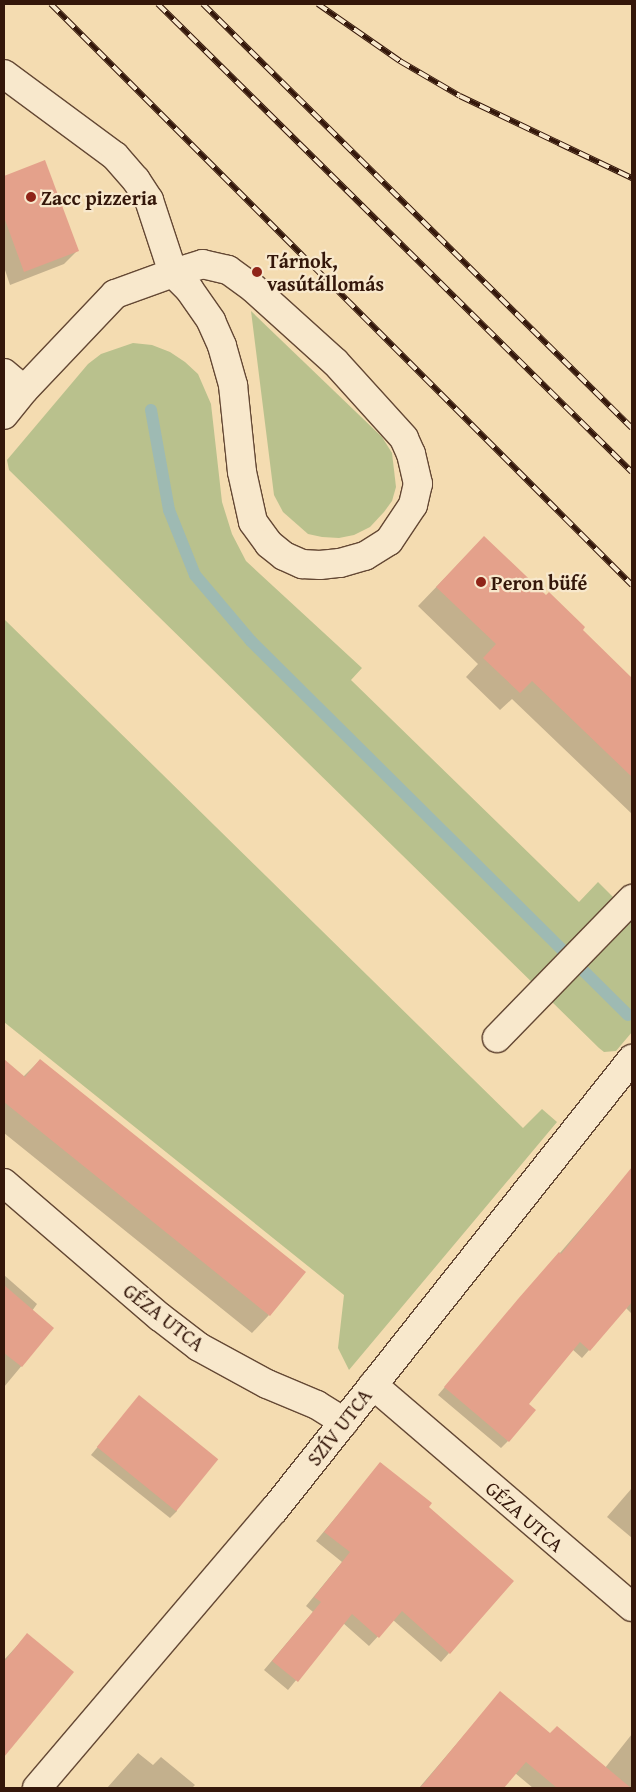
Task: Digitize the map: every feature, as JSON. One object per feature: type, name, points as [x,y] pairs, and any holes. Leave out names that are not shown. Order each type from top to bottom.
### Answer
[{"type":"street","points":[[4,74],[115,156],[136,180],[149,200],[173,273],[189,290],[211,321],[222,346],[233,385],[242,472],[253,522],[269,544],[284,556],[302,564],[340,563],[365,556],[389,541],[413,504],[418,484],[411,454],[404,438],[335,362],[253,288],[228,270],[203,264],[173,273],[115,294],[14,382],[4,415]]},
{"type":"street","points":[[496,1038],[632,899]]},
{"type":"street","name":"SZÍV UTCA","points":[[37,1788],[274,1510],[632,1059]]},
{"type":"street","name":"GÉZA UTCA","points":[[4,1183],[160,1318],[199,1347],[267,1384],[317,1406],[344,1422]]},
{"type":"street","name":"GÉZA UTCA","points":[[373,1385],[632,1607]]},
{"type":"green space","points":[[251,311],[382,437],[392,453],[396,487],[392,501],[370,527],[354,535],[339,538],[322,537],[308,534],[283,512],[274,495]]},
{"type":"green space","points":[[133,343],[152,345],[170,352],[198,374],[211,404],[222,502],[232,534],[246,561],[362,668],[351,680],[579,902],[598,882],[632,916],[632,1032],[616,1051],[604,1052],[599,1048],[9,470],[7,460],[88,364],[101,354]]},
{"type":"green space","points":[[4,619],[523,1128],[542,1109],[557,1122],[349,1370],[338,1348],[344,1295],[4,1022]]},
{"type":"building","name":"Zacc pizzeria","points":[[45,160],[79,251],[24,272],[4,217],[4,176]]},
{"type":"building","points":[[484,536],[546,595],[549,592],[585,627],[583,630],[632,678],[632,777],[532,681],[520,693],[483,658],[496,644],[436,587]]},
{"type":"building","points":[[4,1059],[25,1077],[40,1059],[306,1272],[270,1316],[4,1102]]},
{"type":"building","points":[[632,1167],[632,1302],[590,1351],[580,1342],[529,1404],[536,1410],[509,1442],[444,1387],[559,1252],[561,1254]]},
{"type":"building","points":[[4,1285],[54,1328],[22,1367],[4,1353]]},
{"type":"building","points":[[139,1395],[218,1459],[176,1511],[97,1447]]},
{"type":"building","points":[[380,1462],[432,1503],[429,1507],[514,1581],[450,1654],[402,1611],[379,1638],[352,1614],[298,1682],[272,1661],[321,1602],[314,1597],[350,1552],[324,1532]]},
{"type":"building","points":[[27,1633],[74,1672],[4,1757],[4,1662]]},
{"type":"building","points":[[500,1691],[550,1733],[557,1726],[631,1788],[557,1788],[526,1762],[504,1788],[420,1788]]},
{"type":"waterway","points":[[151,410],[169,510],[195,575],[251,641],[628,1015]]},
{"type":"railway","points":[[51,4],[632,585]]},
{"type":"railway","points":[[158,4],[632,472]]},
{"type":"railway","points":[[203,4],[632,428]]},
{"type":"railway","points":[[318,4],[400,61],[460,96],[632,178]]},
{"type":"place","name":"Zacc pizzeria","points":[[31,197]]},
{"type":"place","name":"Tárnok, vasútállomás","points":[[257,272]]},
{"type":"place","name":"Peron büfé","points":[[481,582]]}]
